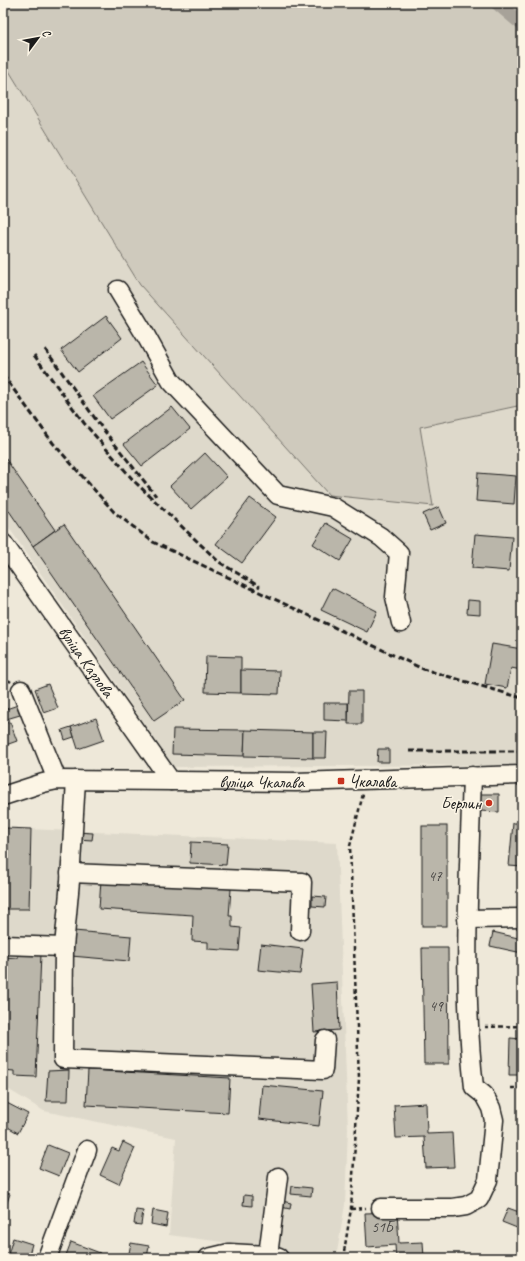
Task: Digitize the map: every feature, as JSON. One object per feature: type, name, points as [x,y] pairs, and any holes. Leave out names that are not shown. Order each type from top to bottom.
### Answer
[{"type":"street","points":[[118,290],[171,381],[278,495],[333,507],[381,537],[399,553],[395,597],[401,623]]},
{"type":"street","name":"вуліца Казлова","points":[[3,542],[171,781]]},
{"type":"street","points":[[21,690],[57,780]]},
{"type":"street","name":"вуліца Чкалава","points":[[3,796],[57,780],[296,782],[522,775]]},
{"type":"street","points":[[381,1208],[453,1208],[466,1206],[479,1199],[485,1190],[488,1180],[494,1120],[491,1108],[484,1095],[474,1086],[469,1028],[467,919],[472,776]]},
{"type":"street","points":[[76,780],[64,947],[63,1059],[323,1070],[325,1040]]},
{"type":"street","points":[[70,874],[302,882],[300,931]]},
{"type":"street","points":[[467,919],[522,918]]},
{"type":"street","points":[[3,945],[64,947]]},
{"type":"street","points":[[47,1258],[87,1150]]},
{"type":"street","points":[[208,1258],[229,1253],[274,1256],[278,1177]]},
{"type":"path","points":[[343,1258],[350,1209],[359,1078],[350,846],[366,780]]},
{"type":"path","points":[[469,1028],[522,1026]]},
{"type":"path","points":[[511,1088],[522,1088]]},
{"type":"shaded area","points":[[3,3],[522,3],[522,405],[420,427],[433,506],[329,495],[140,285],[3,61]]},
{"type":"shaded area","points":[[3,61],[140,285],[433,506],[420,427],[522,405],[522,765],[174,767],[3,519]]},
{"type":"shaded area","points":[[6,828],[337,843],[348,1129],[345,1205],[336,1258],[304,1258],[269,1248],[169,1235],[176,1138],[44,1111],[6,1088],[3,1089],[3,830]]},
{"type":"building","points":[[106,316],[122,338],[78,372],[61,350]]},
{"type":"building","points":[[141,362],[158,385],[110,419],[93,396]]},
{"type":"building","points":[[172,407],[190,429],[142,466],[124,444]]},
{"type":"building","points":[[205,453],[227,477],[191,509],[170,486]]},
{"type":"building","points":[[3,455],[55,530],[33,546],[3,502]]},
{"type":"building","points":[[478,473],[516,476],[514,504],[476,501]]},
{"type":"building","points":[[250,498],[276,517],[242,563],[216,544]]},
{"type":"building","points":[[439,507],[446,523],[430,530],[423,514]]},
{"type":"building","points":[[326,523],[353,539],[340,561],[313,544]]},
{"type":"building","points":[[64,524],[185,700],[154,721],[33,546]]},
{"type":"building","points":[[475,534],[512,537],[509,571],[472,568]]},
{"type":"building","points":[[332,588],[377,611],[367,632],[321,610]]},
{"type":"building","points":[[468,600],[480,601],[480,614],[467,613]]},
{"type":"building","points":[[492,644],[522,649],[522,670],[511,668],[507,688],[485,684]]},
{"type":"building","points":[[206,656],[241,657],[241,693],[205,692]]},
{"type":"building","points":[[241,670],[280,671],[279,694],[241,693]]},
{"type":"building","points":[[48,684],[58,708],[44,713],[35,689]]},
{"type":"building","points":[[349,691],[362,691],[362,724],[348,724]]},
{"type":"building","points":[[324,703],[348,703],[348,721],[324,720]]},
{"type":"building","points":[[18,705],[20,715],[3,720],[3,710]]},
{"type":"building","points":[[96,718],[104,740],[78,749],[71,727]]},
{"type":"building","points":[[10,722],[17,741],[3,746],[3,724]]},
{"type":"building","points":[[71,727],[74,737],[65,740],[62,730]]},
{"type":"building","points":[[173,729],[245,730],[244,756],[172,754]]},
{"type":"building","points":[[245,730],[313,732],[313,758],[244,756]]},
{"type":"building","points":[[313,732],[327,732],[326,758],[313,758]]},
{"type":"building","points":[[378,749],[389,749],[389,762],[377,762]]},
{"type":"building","name":"Берлин","points":[[479,794],[499,794],[499,812],[479,811]]},
{"type":"building","points":[[513,823],[522,823],[522,867],[509,866]]},
{"type":"building","points":[[422,826],[447,826],[447,926],[422,926]]},
{"type":"building","points":[[6,828],[31,829],[29,909],[4,909]]},
{"type":"building","points":[[77,832],[93,833],[92,840],[77,839]]},
{"type":"building","points":[[191,842],[228,844],[226,865],[190,863]]},
{"type":"building","points":[[101,880],[231,889],[229,916],[232,916],[232,927],[241,928],[239,951],[208,949],[208,942],[192,941],[193,915],[99,909]]},
{"type":"building","points":[[312,896],[326,897],[325,907],[312,906]]},
{"type":"building","points":[[74,931],[131,936],[129,961],[71,956]]},
{"type":"building","points":[[493,932],[522,939],[522,953],[490,946]]},
{"type":"building","points":[[261,944],[303,949],[300,974],[258,970]]},
{"type":"building","points":[[422,948],[448,948],[449,1064],[424,1064]]},
{"type":"building","points":[[18,953],[41,954],[36,1077],[14,1076],[14,1071],[3,1070],[3,957],[18,958]]},
{"type":"building","points":[[337,982],[339,1030],[314,1032],[311,984]]},
{"type":"building","points":[[510,1038],[522,1039],[522,1075],[509,1075]]},
{"type":"building","points":[[69,1070],[68,1101],[46,1101],[48,1071]]},
{"type":"building","points":[[88,1070],[230,1078],[228,1113],[86,1105]]},
{"type":"building","points":[[262,1085],[323,1091],[319,1126],[259,1119]]},
{"type":"building","points":[[3,1101],[28,1114],[18,1133],[6,1126],[3,1131]]},
{"type":"building","points":[[426,1103],[427,1134],[452,1133],[454,1167],[426,1168],[424,1137],[396,1138],[394,1105]]},
{"type":"building","points":[[123,1142],[135,1148],[119,1184],[100,1175],[112,1148],[119,1151]]},
{"type":"building","points":[[48,1145],[68,1153],[59,1176],[39,1168]]},
{"type":"building","points":[[292,1186],[312,1188],[311,1196],[291,1194]]},
{"type":"building","points":[[3,1191],[10,1194],[4,1211],[3,1211]]},
{"type":"building","points":[[244,1195],[252,1196],[252,1206],[243,1205]]},
{"type":"building","points":[[282,1201],[291,1203],[290,1209],[281,1207]]},
{"type":"building","points":[[508,1208],[522,1213],[517,1228],[502,1222]]},
{"type":"building","points":[[136,1210],[143,1211],[141,1225],[134,1224]]},
{"type":"building","points":[[153,1210],[168,1213],[166,1227],[151,1224]]},
{"type":"building","points":[[397,1212],[399,1243],[423,1242],[424,1258],[396,1258],[395,1245],[367,1247],[365,1213]]},
{"type":"building","points":[[13,1238],[32,1244],[28,1258],[7,1258]]},
{"type":"building","points":[[71,1242],[100,1253],[98,1258],[65,1258]]},
{"type":"building","points":[[131,1243],[149,1246],[147,1258],[128,1258]]},
{"type":"waterway","points":[[497,3],[522,24]]},
{"type":"railway","points":[[45,349],[102,428],[156,496]]},
{"type":"railway","points":[[34,355],[84,423],[135,482],[219,562],[260,587]]},
{"type":"railway","points":[[3,375],[53,443],[114,512],[153,542],[423,669],[522,698]]},
{"type":"railway","points":[[409,751],[522,751]]},
{"type":"place","name":"Чкалава","points":[[341,781]]},
{"type":"place","name":"Берлин","points":[[489,803]]}]
